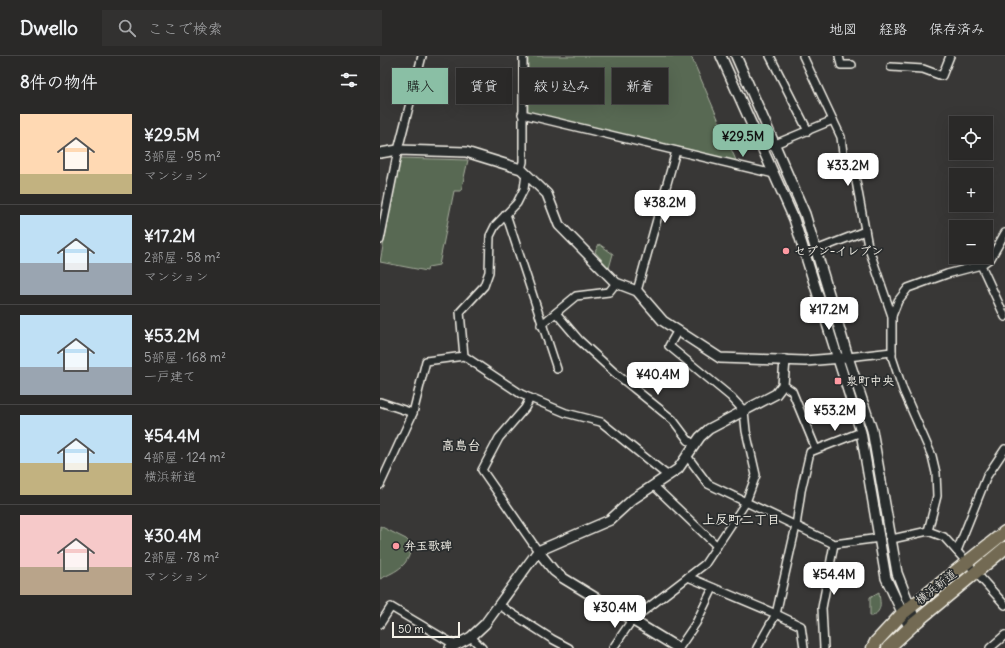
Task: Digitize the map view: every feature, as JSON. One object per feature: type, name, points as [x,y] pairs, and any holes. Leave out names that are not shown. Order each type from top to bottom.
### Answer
[{"type":"highway","name":"横浜新道","points":[[873,648],[876,642],[907,610],[1005,532]]},
{"type":"highway","name":"横浜新道","points":[[888,648],[912,624],[1005,548]]},
{"type":"street","points":[[380,240],[398,150],[422,56]]},
{"type":"street","points":[[464,356],[460,312],[484,286],[489,272],[490,236],[495,226],[517,203],[524,189],[522,114],[524,56]]},
{"type":"street","points":[[721,56],[794,220],[861,432],[886,578],[907,610]]},
{"type":"street","points":[[736,56],[805,214],[848,357],[872,430],[897,572],[912,624]]},
{"type":"street","points":[[770,56],[808,131]]},
{"type":"street","points":[[803,56],[841,137],[843,153],[856,181],[868,246],[892,316],[892,352],[903,390],[932,456],[936,473],[937,496],[928,531]]},
{"type":"street","points":[[839,56],[841,65],[852,65]]},
{"type":"street","points":[[891,67],[923,69],[942,76],[950,56]]},
{"type":"street","points":[[522,114],[774,174]]},
{"type":"street","points":[[763,149],[833,120]]},
{"type":"street","points":[[380,154],[398,150],[466,152],[524,172],[547,194],[559,225],[616,283],[637,291],[663,321],[720,358],[806,361],[892,352]]},
{"type":"street","points":[[637,291],[676,151]]},
{"type":"street","points":[[506,214],[557,369]]},
{"type":"street","points":[[816,250],[865,231]]},
{"type":"street","points":[[892,316],[898,301],[908,288],[946,274],[981,265],[991,258],[1005,233]]},
{"type":"street","points":[[996,250],[1005,249]]},
{"type":"street","points":[[981,265],[1005,317]]},
{"type":"street","points":[[542,325],[576,296],[610,292],[616,283]]},
{"type":"street","points":[[556,313],[579,340],[672,420],[688,440],[694,445]]},
{"type":"street","points":[[614,648],[632,620],[705,564],[746,502],[756,475],[746,431],[744,411],[731,397],[669,346],[678,330]]},
{"type":"street","points":[[380,485],[412,413],[426,361],[464,356],[521,394],[566,413],[601,422],[668,476]]},
{"type":"street","points":[[380,624],[391,606],[453,647],[471,637],[485,624],[538,551],[610,520],[633,499],[678,469],[700,437],[710,429],[776,394],[783,385],[785,360]]},
{"type":"street","points":[[783,385],[792,391],[816,449]]},
{"type":"street","points":[[530,398],[526,408],[499,438],[482,470],[538,551],[554,571],[563,578],[679,648],[696,623],[713,588]]},
{"type":"street","points":[[380,402],[412,413]]},
{"type":"street","points":[[757,648],[776,614],[796,526],[801,491],[810,452],[861,432]]},
{"type":"street","points":[[957,551],[985,480],[1005,449]]},
{"type":"street","points":[[687,456],[708,484],[834,544],[880,538]]},
{"type":"street","points":[[654,486],[717,546]]},
{"type":"street","points":[[892,539],[928,531],[944,537],[1005,605]]},
{"type":"street","points":[[824,648],[822,608],[834,544]]},
{"type":"street","points":[[688,578],[776,614],[801,626],[804,648]]},
{"type":"street","points":[[499,605],[552,640],[569,648]]},
{"type":"street","points":[[990,648],[1005,635]]},
{"type":"street","points":[[471,637],[482,648]]},
{"type":"green space","points":[[528,56],[691,56],[738,165],[528,114],[528,104],[604,104],[604,68],[528,68]]},
{"type":"green space","points":[[400,158],[468,160],[461,191],[454,191],[439,265],[428,267],[427,271],[380,262]]},
{"type":"green space","points":[[599,244],[613,254],[609,268],[595,252]]},
{"type":"green space","points":[[380,526],[406,539],[412,545],[405,563],[397,570],[380,579]]},
{"type":"green space","points":[[879,592],[880,608],[873,616],[870,616],[870,597]]},
{"type":"place","name":"セブン-イレブン","points":[[786,251]]},
{"type":"place","name":"泉町中央","points":[[838,381]]},
{"type":"place","name":"弁玉歌碑","points":[[396,546]]},
{"type":"district","name":"高島台","points":[[461,445]]},
{"type":"district","name":"上反町二丁目","points":[[741,519]]}]
